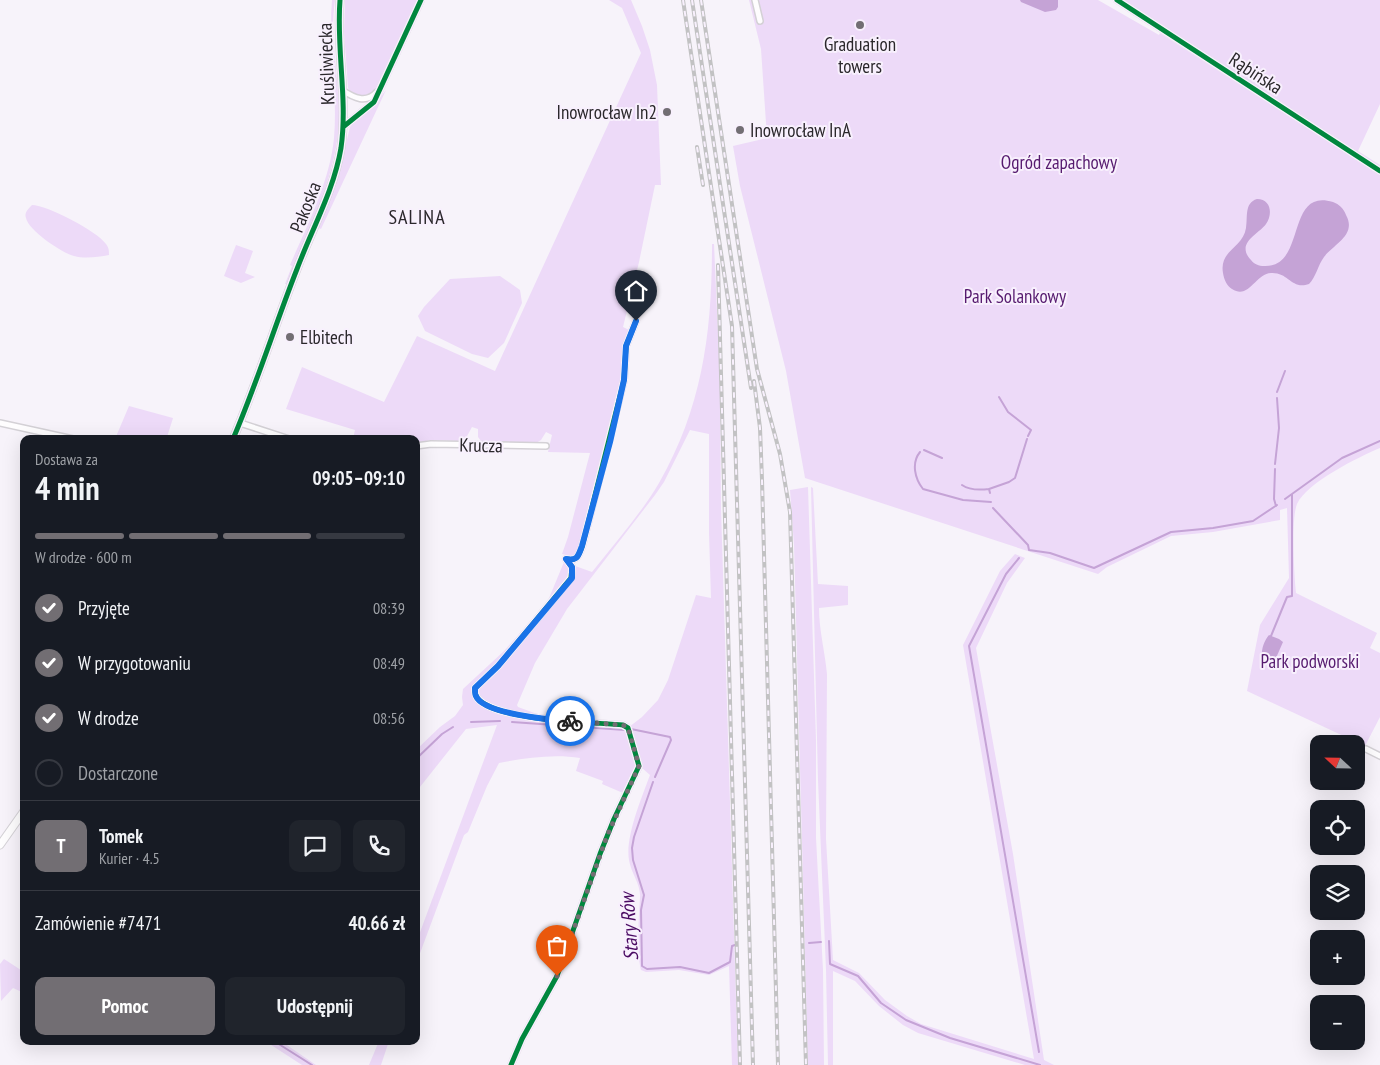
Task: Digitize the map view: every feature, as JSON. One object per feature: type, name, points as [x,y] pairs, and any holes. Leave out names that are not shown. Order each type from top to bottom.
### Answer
[{"type":"main road","name":"Kruśliwiecka","points":[[340,0],[339,22],[343,127]]},
{"type":"main road","name":"Pakoska","points":[[235,435],[298,267],[330,189],[340,150],[343,127]]},
{"type":"main road","points":[[0,845],[20,817]]},
{"type":"street","points":[[343,127],[374,102],[421,0]]},
{"type":"street","points":[[755,0],[760,21]]},
{"type":"street","name":"Rąbińska","points":[[1117,0],[1380,171]]},
{"type":"street","points":[[342,90],[353,98],[361,99],[373,96],[380,87]]},
{"type":"street","points":[[511,1065],[522,1039],[557,976],[607,836],[639,766],[628,728],[623,725],[566,721],[509,713],[479,700],[476,696],[475,688],[498,666],[572,578],[572,567],[566,559],[573,560],[577,558],[582,546],[610,442],[624,380],[626,346],[636,321]]},
{"type":"street","points":[[0,422],[55,435]]},
{"type":"street","points":[[240,423],[277,435]]},
{"type":"street","name":"Krucza","points":[[420,445],[431,444],[546,446]]},
{"type":"street","points":[[1366,749],[1380,756]]},
{"type":"green space","points":[[332,0],[335,0],[333,31],[339,107],[337,143],[327,185],[287,284],[285,284],[292,266],[290,265],[323,187],[332,154],[335,121],[331,34]]},
{"type":"green space","points":[[345,0],[417,0],[376,89],[369,95],[361,97],[354,95],[348,88],[344,32]]},
{"type":"green space","points":[[609,0],[631,0],[650,50],[657,85],[661,185],[655,185],[623,327],[629,330],[620,386],[578,553],[573,557],[562,554],[590,453],[548,452],[552,435],[546,432],[541,440],[536,443],[481,441],[478,437],[478,429],[472,427],[466,438],[457,441],[431,440],[420,442],[420,435],[354,435],[355,430],[286,409],[302,367],[384,402],[417,336],[495,371],[641,53],[622,8]]},
{"type":"green space","name":"Park Solankowy","points":[[749,0],[1098,0],[1159,35],[1160,33],[1380,175],[1380,448],[1334,471],[1311,487],[1297,504],[1294,521],[1296,593],[1377,633],[1370,648],[1380,653],[1380,717],[1365,746],[1365,735],[1341,735],[1247,691],[1260,625],[1289,578],[1287,508],[1280,510],[1280,520],[1213,532],[1171,536],[1107,567],[1098,574],[805,478],[786,371],[740,186],[733,146],[767,138],[761,49]]},
{"type":"green space","points":[[1122,0],[1380,0],[1380,104],[1358,151],[1380,165],[1380,169],[1223,68]]},
{"type":"green space","points":[[386,90],[321,229],[319,228],[338,177],[350,127],[356,119],[375,104]]},
{"type":"green space","points":[[32,205],[49,209],[93,232],[106,244],[109,255],[78,257],[54,246],[39,235],[28,223],[26,214]]},
{"type":"green space","points":[[712,244],[714,244],[720,379],[721,508],[738,1065],[732,1065],[729,966],[709,975],[679,970],[646,972],[641,970],[638,944],[640,892],[630,865],[628,851],[635,817],[650,775],[642,768],[629,727],[642,717],[658,700],[668,680],[696,595],[711,598],[709,434],[690,430],[664,482],[567,609],[535,663],[517,705],[540,715],[514,712],[513,716],[622,727],[627,731],[637,765],[623,793],[602,784],[603,781],[576,771],[580,758],[560,756],[539,757],[499,763],[487,786],[468,832],[464,835],[420,953],[420,932],[497,725],[466,729],[420,787],[420,746],[455,716],[463,705],[463,689],[504,651],[547,603],[564,562],[592,572],[636,518],[652,495],[674,454],[695,396],[707,338],[712,276]]},
{"type":"green space","points":[[236,245],[253,251],[245,273],[255,277],[241,283],[224,276]]},
{"type":"green space","points":[[500,276],[520,290],[522,303],[504,343],[488,358],[472,354],[425,331],[418,316],[450,279]]},
{"type":"green space","points":[[129,406],[173,418],[168,435],[117,435]]},
{"type":"green space","points":[[808,487],[816,740],[816,838],[823,970],[824,1065],[808,1065],[794,545],[790,490]]},
{"type":"green space","points":[[811,487],[813,488],[818,584],[848,586],[848,605],[819,608],[827,674],[826,839],[833,960],[859,973],[885,1000],[921,1024],[1034,1059],[963,645],[1000,571],[1015,554],[1025,558],[1007,583],[976,648],[1013,854],[1044,1060],[1054,1065],[1025,1065],[918,1033],[903,1025],[879,1006],[855,981],[833,971],[833,1065],[828,1065],[818,780]]},
{"type":"green space","points":[[4,959],[20,969],[20,991],[13,988],[1,1001],[0,964]]},
{"type":"green space","points":[[271,1045],[287,1045],[316,1065],[302,1065]]},
{"type":"green space","points":[[377,1045],[388,1045],[381,1065],[369,1065]]},
{"type":"shaded area","points":[[1020,0],[1058,0],[1058,7],[1056,10],[1045,12]]},
{"type":"shaded area","points":[[1257,199],[1268,204],[1270,216],[1263,228],[1250,239],[1246,249],[1252,261],[1262,266],[1277,263],[1286,255],[1301,216],[1308,206],[1318,201],[1333,202],[1344,211],[1349,222],[1347,234],[1324,257],[1309,284],[1298,285],[1277,273],[1265,274],[1248,289],[1238,292],[1226,283],[1223,273],[1224,259],[1244,235],[1248,207]]},
{"type":"shaded area","points":[[1269,635],[1283,642],[1276,658],[1271,664],[1267,664],[1262,660],[1262,653]]},
{"type":"waterway","points":[[1277,392],[1285,371]]},
{"type":"waterway","points":[[999,397],[1008,412],[1031,430],[1028,436]]},
{"type":"waterway","points":[[1275,464],[1279,428],[1277,398]]},
{"type":"waterway","points":[[990,493],[989,489],[1015,478],[1027,439]]},
{"type":"waterway","points":[[1285,499],[1342,458],[1380,441]]},
{"type":"waterway","points":[[924,450],[942,458]]},
{"type":"waterway","points":[[920,452],[917,456],[915,471],[923,489],[963,500],[991,502]]},
{"type":"waterway","points":[[1275,469],[1274,499],[1276,506]]},
{"type":"waterway","points":[[962,485],[972,489],[989,489]]},
{"type":"waterway","points":[[1271,636],[1287,597],[1292,596],[1292,494]]},
{"type":"waterway","points":[[993,508],[1028,545],[1029,550],[1050,553],[1094,568],[1171,532],[1213,528],[1253,521],[1277,505]]},
{"type":"waterway","points":[[1019,558],[1006,574],[969,646],[1039,1052]]},
{"type":"waterway","name":"Stary Rów","points":[[471,722],[500,721]]},
{"type":"waterway","name":"Stary Rów","points":[[512,722],[625,730]]},
{"type":"waterway","name":"Stary Rów","points":[[420,755],[442,734],[453,727]]},
{"type":"waterway","name":"Stary Rów","points":[[631,729],[670,737],[671,740],[655,777]]},
{"type":"waterway","name":"Stary Rów","points":[[653,782],[632,848],[633,860],[644,895],[641,910],[642,966],[647,969],[680,967],[709,973],[730,962],[732,946],[735,945]]},
{"type":"waterway","name":"Stary Rów","points":[[829,941],[830,964],[858,976],[881,1003],[906,1020],[950,1038],[1040,1065]]},
{"type":"waterway","name":"Stary Rów","points":[[809,943],[821,942]]},
{"type":"waterway","name":"Stary Rów","points":[[280,1045],[312,1065]]},
{"type":"railway","points":[[683,0],[732,326],[753,1065]]},
{"type":"railway","points":[[692,0],[751,388]]},
{"type":"railway","points":[[701,0],[757,369],[780,454],[790,512],[806,1065]]},
{"type":"railway","points":[[697,147],[703,185]]},
{"type":"railway","points":[[718,265],[740,1065]]},
{"type":"railway","points":[[754,381],[760,428],[762,480],[778,1065]]},
{"type":"cycle path","points":[[235,435],[338,164],[343,130],[343,93],[339,37],[340,0]]},
{"type":"cycle path","points":[[343,127],[374,102],[421,0]]},
{"type":"cycle path","points":[[1117,0],[1380,171]]},
{"type":"cycle path","points":[[511,1065],[522,1039],[557,976],[600,854],[639,766],[628,728],[623,725],[546,719],[505,712],[489,706],[478,699],[475,694],[475,688],[498,666],[571,578],[572,567],[566,559],[575,558],[582,547],[624,380],[626,346],[636,321]]},
{"type":"way so far","points":[[557,976],[607,836],[639,766],[628,728],[623,725],[570,721]]},
{"type":"place","name":"Graduation towers","points":[[860,25]]},
{"type":"place","name":"Inowrocław In2","points":[[667,112]]},
{"type":"place","name":"Inowrocław InA","points":[[740,130]]},
{"type":"place","name":"Elbitech","points":[[290,337]]},
{"type":"district","name":"SALINA","points":[[417,217]]},
{"type":"route","points":[[570,721],[509,713],[493,708],[479,700],[476,696],[475,688],[498,666],[572,578],[572,567],[566,559],[573,560],[577,558],[582,546],[610,442],[624,380],[626,346],[636,321]]},
{"type":"park label","name":"Ogród zapachowy","points":[[1059,162]]},
{"type":"park label","name":"Park podworski","points":[[1310,661]]}]
